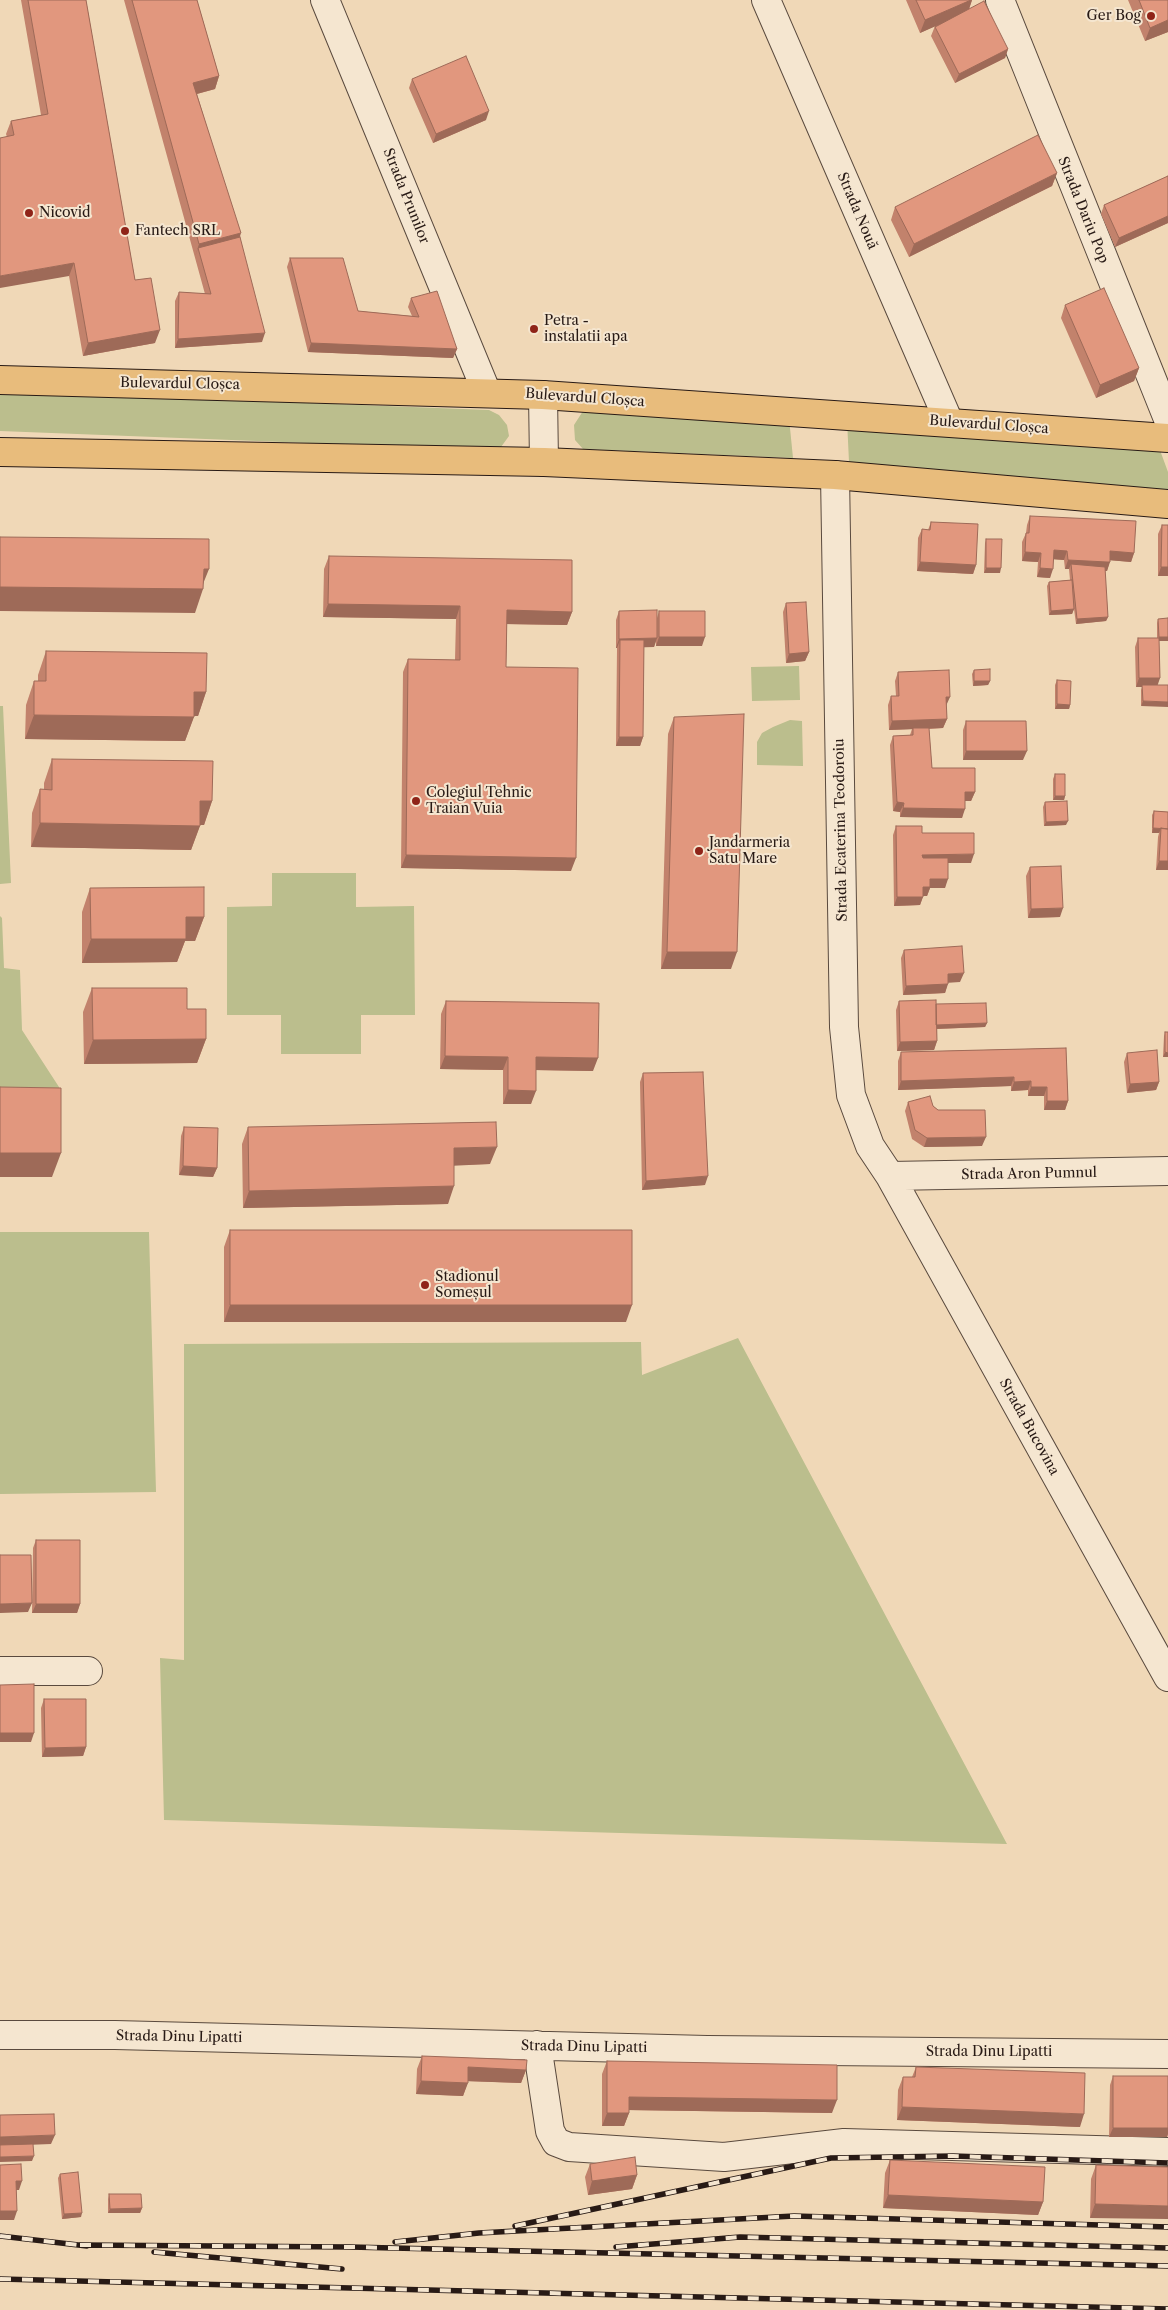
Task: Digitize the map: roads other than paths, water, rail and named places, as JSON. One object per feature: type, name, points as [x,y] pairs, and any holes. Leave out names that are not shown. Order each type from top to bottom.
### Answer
[{"type":"main road","name":"Bulevardul Cloșca","points":[[0,380],[543,395],[1168,438]]},
{"type":"main road","points":[[0,452],[544,462],[835,475],[1168,504]]},
{"type":"street","name":"Strada Prunilor","points":[[325,0],[486,393]]},
{"type":"street","name":"Strada Nouă","points":[[766,0],[949,422]]},
{"type":"street","name":"Strada Dariu Pop","points":[[1000,0],[1168,419]]},
{"type":"street","points":[[543,395],[544,462]]},
{"type":"street","name":"Strada Ecaterina Teodoroiu","points":[[835,475],[844,1027],[847,1068],[851,1095],[870,1146],[890,1176]]},
{"type":"street","name":"Strada Aron Pumnul","points":[[890,1176],[1168,1172]]},
{"type":"street","name":"Strada Bucovina","points":[[890,1176],[1168,1677]]},
{"type":"street","points":[[0,1671],[88,1671]]},
{"type":"street","name":"Strada Dinu Lipatti","points":[[0,2035],[115,2035],[707,2050],[1168,2054]]},
{"type":"street","points":[[537,2045],[550,2131],[556,2142],[569,2147],[724,2157],[844,2143],[1168,2152]]},
{"type":"railway","points":[[515,2226],[831,2158],[953,2156],[1168,2163]]},
{"type":"railway","points":[[395,2242],[479,2233],[794,2216],[1168,2227]]},
{"type":"railway","points":[[0,2236],[87,2246]]},
{"type":"railway","points":[[616,2247],[740,2237],[1168,2248]]},
{"type":"railway","points":[[80,2245],[350,2247],[1168,2266]]},
{"type":"railway","points":[[154,2252],[342,2269]]},
{"type":"railway","points":[[0,2279],[1168,2309]]},
{"type":"place","name":"Ger Bog","points":[[1151,16]]},
{"type":"place","name":"Nicovid","points":[[29,213]]},
{"type":"place","name":"Fantech SRL","points":[[125,231]]},
{"type":"place","name":"Petra - instalatii apa","points":[[534,329]]},
{"type":"place","name":"Colegiul Tehnic Traian Vuia","points":[[416,801]]},
{"type":"place","name":"Jandarmeria Satu Mare","points":[[699,851]]},
{"type":"place","name":"Stadionul Someșul","points":[[425,1285]]}]
